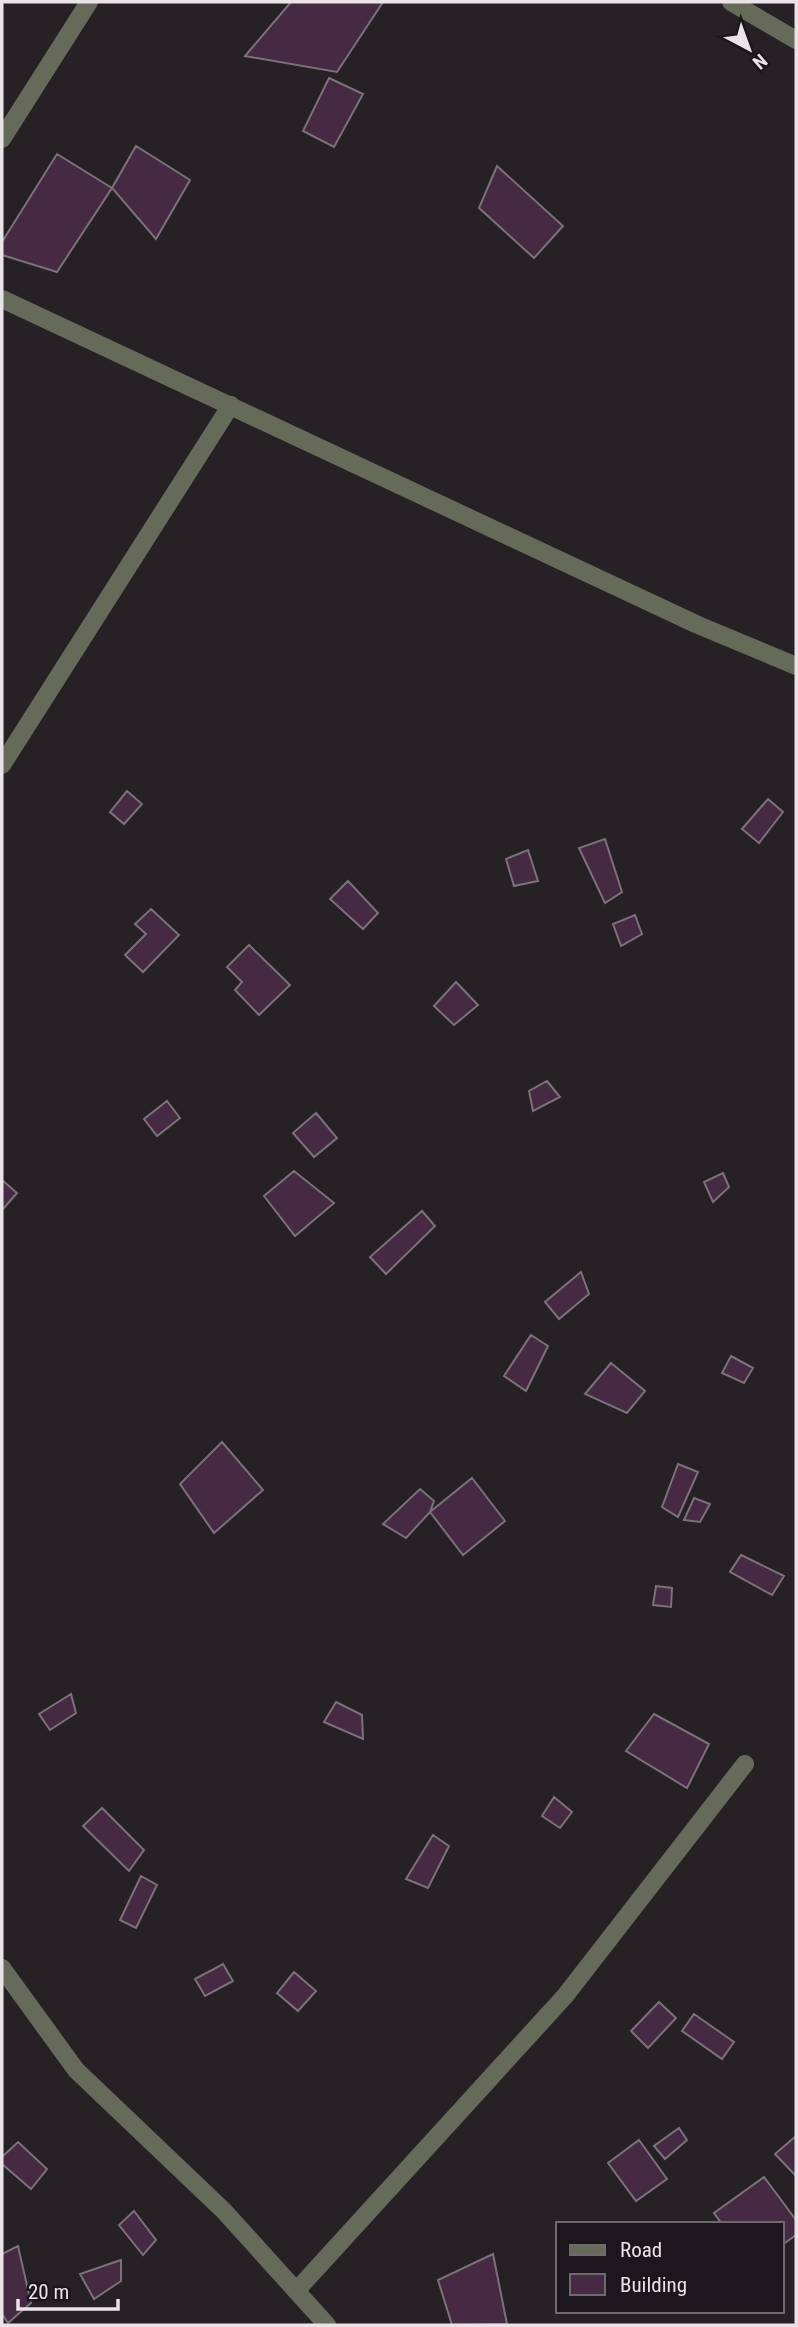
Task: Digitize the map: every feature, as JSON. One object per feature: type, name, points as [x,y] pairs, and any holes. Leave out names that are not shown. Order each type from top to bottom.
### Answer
[{"type":"street","points":[[2,139],[89,2]]},
{"type":"street","points":[[732,2],[796,40]]},
{"type":"street","points":[[2,299],[698,625],[796,666]]},
{"type":"street","points":[[2,765],[231,405]]},
{"type":"street","points":[[296,2291],[565,1996],[746,1764]]},
{"type":"street","points":[[2,1968],[76,2070],[224,2211],[327,2325]]},
{"type":"building","points":[[291,2],[383,2],[337,72],[245,56]]},
{"type":"building","points":[[329,78],[363,94],[334,147],[303,131]]},
{"type":"building","points":[[136,146],[190,180],[156,239],[112,188]]},
{"type":"building","points":[[57,154],[112,188],[57,272],[2,255],[2,242]]},
{"type":"building","points":[[497,166],[563,226],[534,258],[479,208]]},
{"type":"building","points":[[127,791],[142,804],[124,824],[110,812]]},
{"type":"building","points":[[768,799],[783,812],[759,843],[742,829]]},
{"type":"building","points":[[605,839],[622,892],[605,903],[579,848]]},
{"type":"building","points":[[528,850],[538,881],[514,886],[506,859]]},
{"type":"building","points":[[348,881],[378,913],[363,929],[330,899]]},
{"type":"building","points":[[151,909],[179,935],[143,972],[125,955],[146,934],[135,924]]},
{"type":"building","points":[[635,915],[642,934],[621,946],[613,924]]},
{"type":"building","points":[[249,945],[290,985],[259,1015],[235,990],[242,982],[227,967]]},
{"type":"building","points":[[456,982],[478,1005],[454,1025],[434,1006]]},
{"type":"building","points":[[547,1081],[560,1097],[533,1111],[529,1091]]},
{"type":"building","points":[[167,1101],[180,1118],[157,1136],[144,1119]]},
{"type":"building","points":[[316,1113],[337,1138],[314,1157],[293,1133]]},
{"type":"building","points":[[294,1171],[334,1203],[295,1236],[264,1196]]},
{"type":"building","points":[[723,1173],[729,1187],[713,1202],[704,1182]]},
{"type":"building","points":[[2,1180],[17,1193],[3,1209],[2,1208]]},
{"type":"building","points":[[422,1211],[435,1226],[386,1274],[370,1257]]},
{"type":"building","points":[[581,1272],[589,1294],[559,1319],[545,1302]]},
{"type":"building","points":[[531,1335],[548,1346],[526,1391],[504,1376]]},
{"type":"building","points":[[731,1356],[753,1368],[744,1383],[722,1373]]},
{"type":"building","points":[[611,1363],[645,1391],[627,1413],[585,1394]]},
{"type":"building","points":[[222,1442],[263,1490],[214,1533],[180,1484]]},
{"type":"building","points":[[678,1464],[698,1472],[678,1517],[662,1507]]},
{"type":"building","points":[[472,1478],[505,1521],[463,1555],[430,1512]]},
{"type":"building","points":[[420,1489],[434,1501],[430,1512],[406,1538],[383,1524]]},
{"type":"building","points":[[694,1498],[710,1504],[700,1522],[684,1520]]},
{"type":"building","points":[[741,1555],[784,1576],[772,1595],[730,1572]]},
{"type":"building","points":[[656,1586],[672,1588],[671,1607],[653,1605]]},
{"type":"building","points":[[71,1694],[76,1713],[50,1730],[39,1714]]},
{"type":"building","points":[[336,1702],[362,1715],[363,1739],[324,1722]]},
{"type":"building","points":[[654,1714],[709,1744],[687,1788],[626,1751]]},
{"type":"building","points":[[554,1797],[572,1812],[560,1828],[542,1816]]},
{"type":"building","points":[[102,1808],[144,1850],[129,1871],[83,1826]]},
{"type":"building","points":[[433,1835],[449,1846],[428,1888],[406,1879]]},
{"type":"building","points":[[141,1876],[157,1885],[136,1928],[120,1920]]},
{"type":"building","points":[[223,1964],[233,1981],[205,1996],[195,1979]]},
{"type":"building","points":[[294,1972],[316,1991],[298,2011],[277,1993]]},
{"type":"building","points":[[659,2002],[676,2018],[648,2048],[631,2031]]},
{"type":"building","points":[[694,2014],[734,2042],[722,2059],[682,2031]]},
{"type":"building","points":[[679,2128],[687,2140],[665,2159],[654,2146]]},
{"type":"building","points":[[796,2136],[796,2173],[795,2175],[775,2154]]},
{"type":"building","points":[[639,2140],[667,2179],[636,2201],[608,2163]]},
{"type":"building","points":[[18,2142],[47,2169],[31,2189],[2,2164],[2,2157]]},
{"type":"building","points":[[764,2177],[796,2220],[796,2235],[784,2244],[784,2222],[721,2222],[714,2213]]},
{"type":"building","points":[[134,2211],[156,2240],[143,2255],[119,2225]]},
{"type":"building","points":[[18,2246],[31,2303],[8,2323],[2,2314],[2,2254]]},
{"type":"building","points":[[493,2254],[507,2324],[452,2325],[438,2280]]},
{"type":"building","points":[[121,2260],[121,2281],[94,2299],[80,2274]]}]
